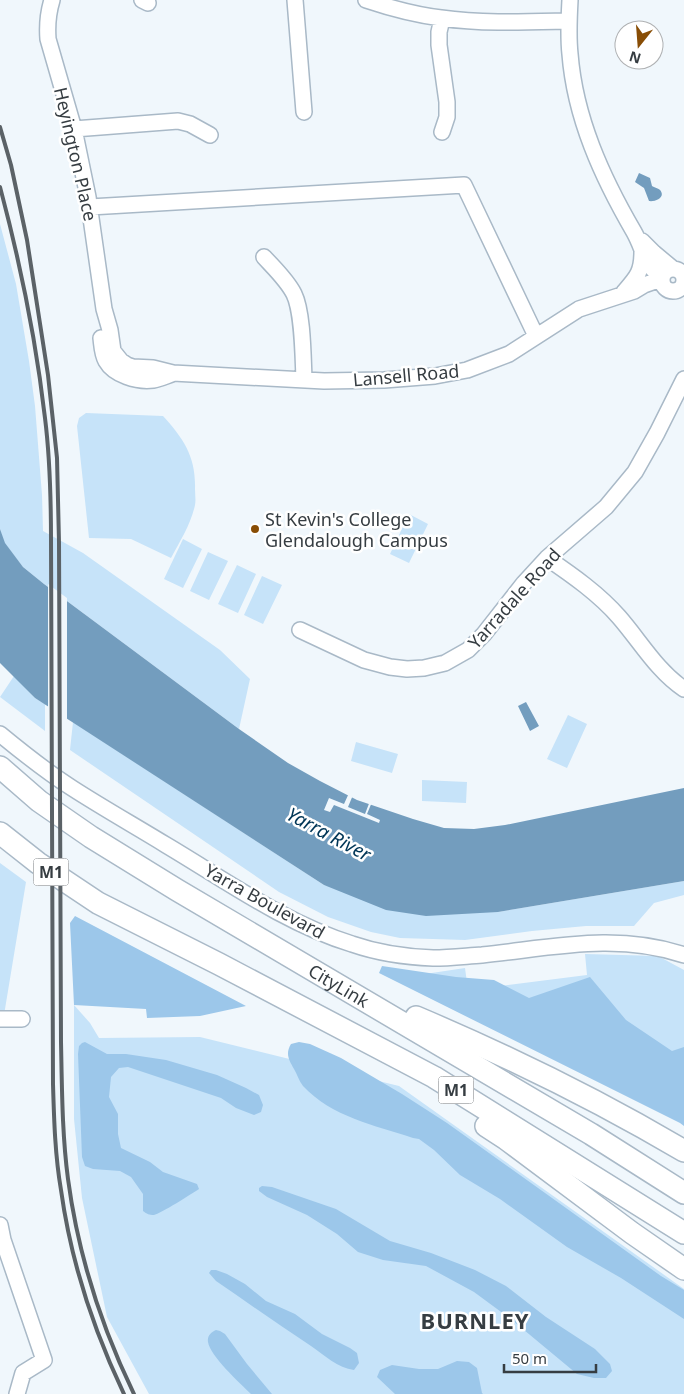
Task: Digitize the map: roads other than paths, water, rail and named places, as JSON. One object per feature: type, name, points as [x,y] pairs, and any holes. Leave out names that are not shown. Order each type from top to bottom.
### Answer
[{"type":"highway","name":"CityLink","points":[[0,767],[39,801],[91,837],[177,890],[583,1129],[684,1193]]},
{"type":"highway","name":"CityLink","points":[[0,833],[38,863],[98,903],[434,1077],[684,1232]]},
{"type":"highway","points":[[219,964],[424,1087],[506,1139],[684,1269]]},
{"type":"highway","points":[[327,978],[462,1036],[587,1096],[684,1150]]},
{"type":"street","name":"Heyington Place","points":[[52,0],[49,11],[48,39],[74,129],[90,208],[104,309],[101,330],[102,346],[111,359]]},
{"type":"street","points":[[295,0],[304,112]]},
{"type":"street","points":[[366,0],[412,6],[442,19],[495,22],[569,21]]},
{"type":"street","points":[[570,0],[570,56],[573,78],[586,129],[617,203],[636,235],[642,252],[652,269],[677,279]]},
{"type":"street","points":[[442,19],[439,45],[447,102],[447,117],[442,132]]},
{"type":"street","points":[[74,129],[178,121],[190,124],[210,135]]},
{"type":"street","points":[[90,208],[464,185],[536,336]]},
{"type":"street","points":[[636,235],[677,279]]},
{"type":"street","points":[[628,293],[642,267],[642,252]]},
{"type":"street","points":[[264,257],[275,268],[294,294],[299,309],[304,380]]},
{"type":"street","name":"Lansell Road","points":[[111,359],[121,361],[133,367],[153,368],[173,373],[304,380],[384,380],[435,376],[467,370],[508,354],[579,309],[628,293],[644,285],[677,279]]},
{"type":"street","name":"Yarradale Road","points":[[300,630],[364,660],[378,665],[407,669],[424,668],[445,663],[468,650],[484,634],[524,583],[547,558],[606,506],[635,472],[684,379]]},
{"type":"street","points":[[547,558],[567,571],[610,608],[662,670],[684,689]]},
{"type":"street","name":"Yarra Boulevard","points":[[0,734],[21,752],[71,788],[269,906],[307,927],[352,945],[413,957],[436,958],[606,942],[661,948],[684,955]]},
{"type":"street","points":[[0,1019],[22,1019]]},
{"type":"street","points":[[0,1225],[2,1240],[44,1360],[23,1373],[17,1394]]},
{"type":"water","points":[[639,173],[650,178],[652,186],[662,193],[661,197],[655,201],[649,201],[644,188],[635,182]]},
{"type":"water","name":"Yarra River","points":[[0,529],[5,543],[23,567],[44,584],[239,729],[288,763],[357,800],[444,828],[474,829],[505,825],[684,788],[684,881],[498,912],[426,916],[386,910],[324,885],[35,698],[0,663]]},
{"type":"water","points":[[526,702],[539,726],[530,731],[518,706]]},
{"type":"railway","points":[[0,127],[11,165],[27,240],[48,375],[57,458],[61,1042],[66,1162],[72,1207],[92,1289],[111,1342],[134,1394]]},
{"type":"railway","points":[[0,187],[21,272],[32,330],[47,433],[49,463],[51,525],[53,1084],[57,1164],[65,1217],[77,1269],[102,1345],[124,1394]]},
{"type":"place","name":"St Kevin's College Glendalough Campus","points":[[255,529]]},
{"type":"district","name":"BURNLEY","points":[[475,1320]]}]
